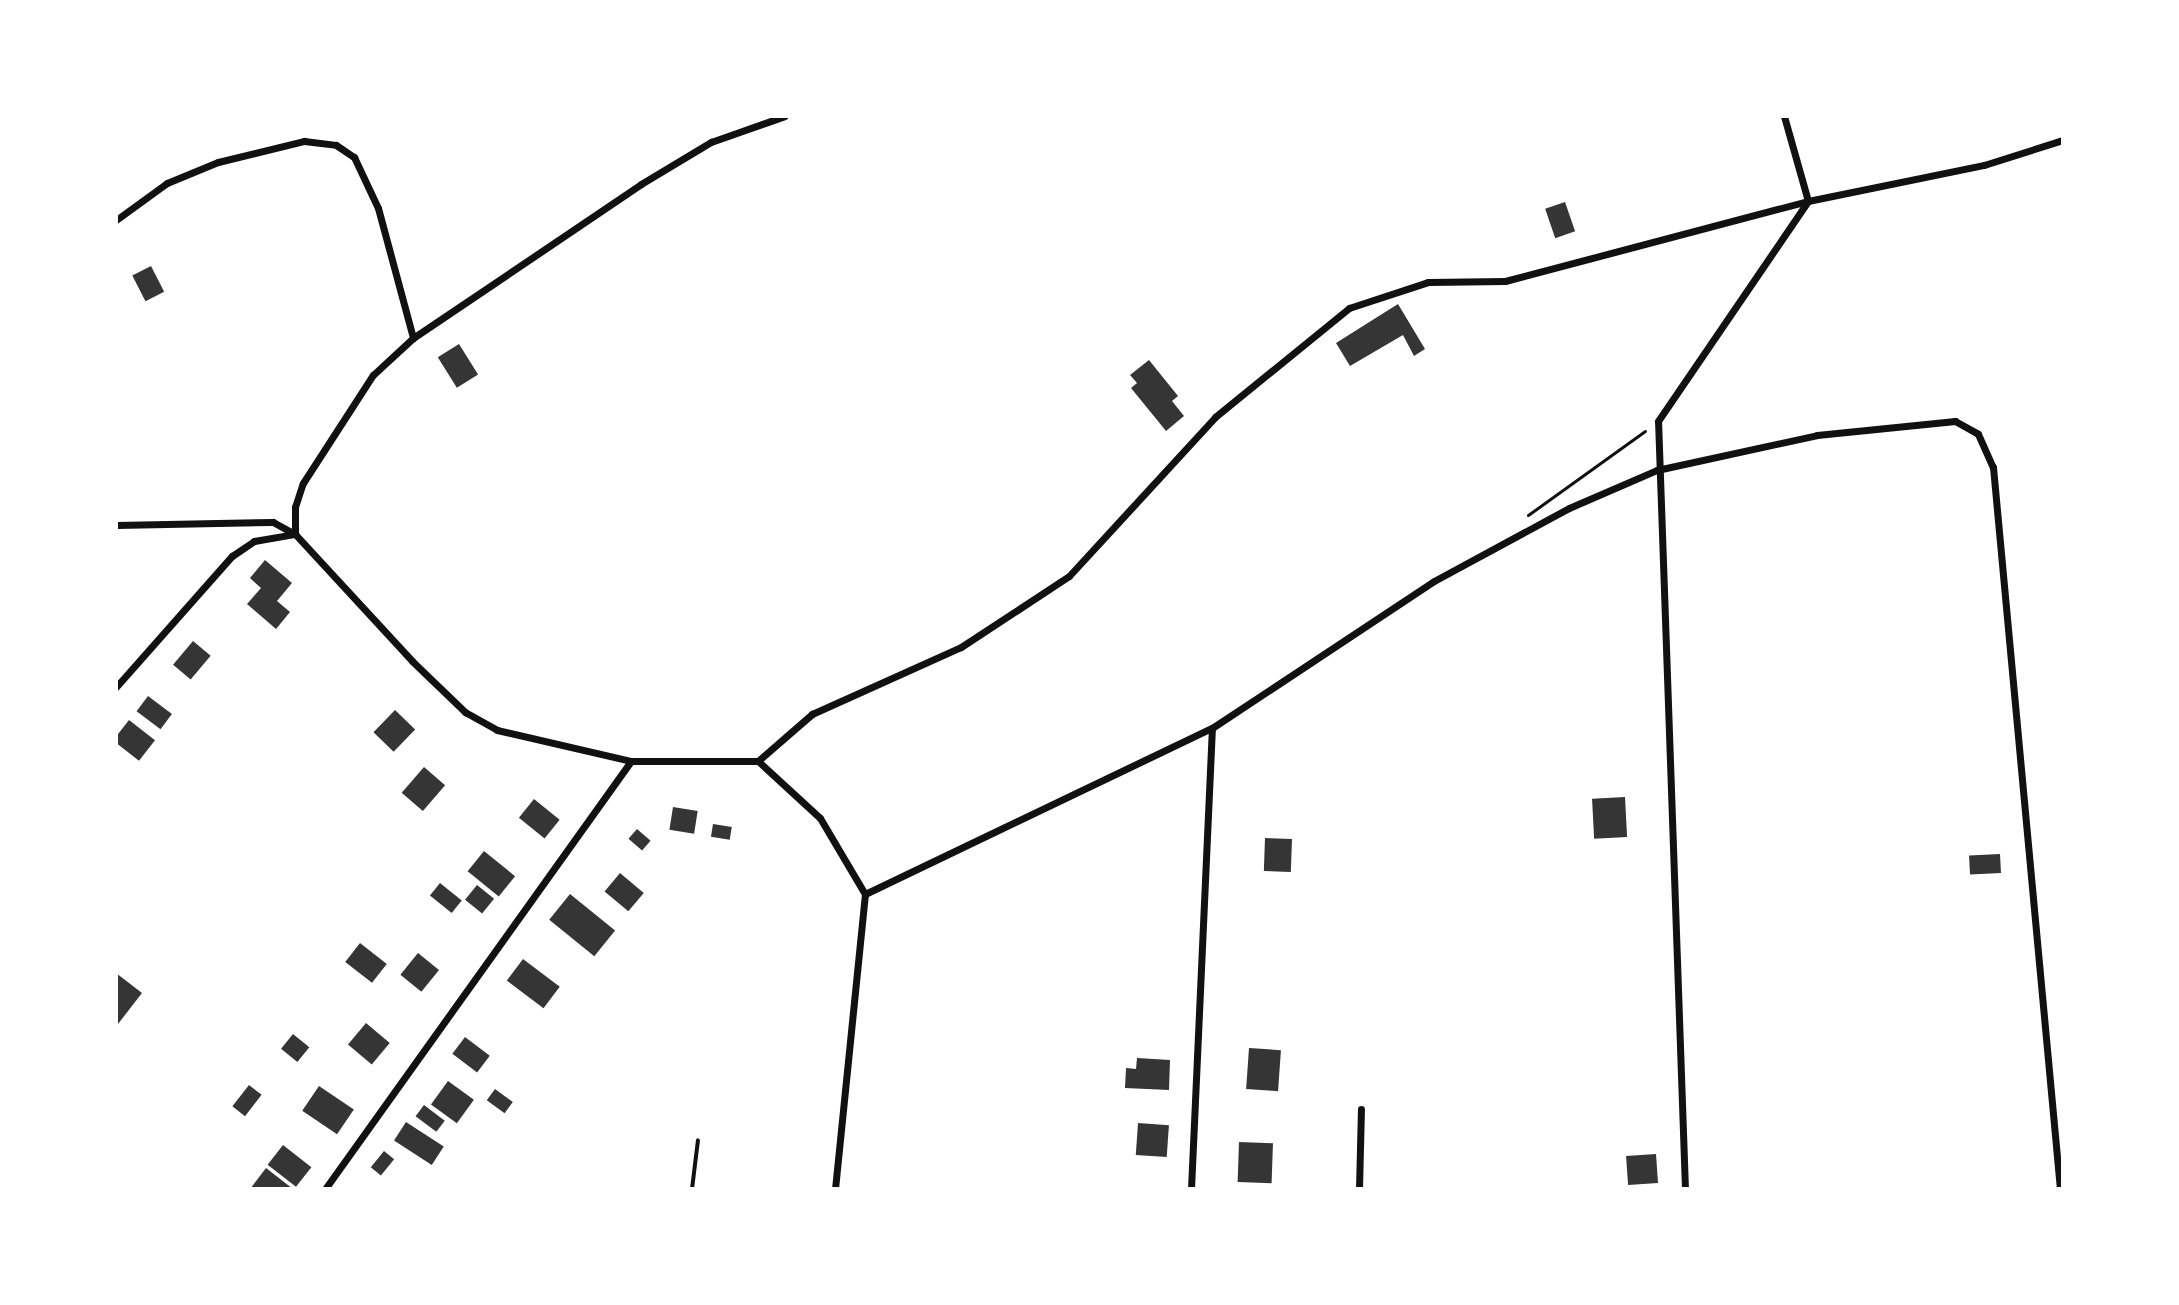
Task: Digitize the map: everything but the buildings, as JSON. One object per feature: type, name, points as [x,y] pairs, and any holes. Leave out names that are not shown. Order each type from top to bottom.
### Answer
[{"type":"street","points":[[295,534],[295,507],[303,483],[373,375],[413,338],[653,177],[711,142],[785,116]]},
{"type":"street","points":[[1784,116],[1808,201]]},
{"type":"street","points":[[116,525],[273,522],[295,534],[331,578],[465,712],[497,730],[631,761],[758,761],[812,714],[961,647],[1069,576],[1215,417],[1349,308],[1428,282],[1505,281],[1808,201],[1984,165],[2063,140]]},
{"type":"street","points":[[116,220],[167,183],[218,162],[304,141],[336,145],[354,157],[378,208],[413,338]]},
{"type":"street","points":[[1685,1189],[1657,470],[1658,421],[1808,201]]},
{"type":"street","points":[[865,894],[1212,728],[1434,581],[1569,508],[1657,470],[1817,435],[1955,421],[1978,434],[1993,467],[2060,1189]]},
{"type":"street","points":[[116,687],[232,556],[254,541],[295,534]]},
{"type":"street","points":[[1191,1189],[1212,728]]},
{"type":"street","points":[[325,1189],[631,761]]},
{"type":"street","points":[[758,761],[820,818],[865,894],[835,1189]]},
{"type":"street","points":[[1359,1189],[1361,1109]]},
{"type":"lane","points":[[692,1189],[698,1140]]},
{"type":"path","points":[[1521,519],[1658,421]]}]
